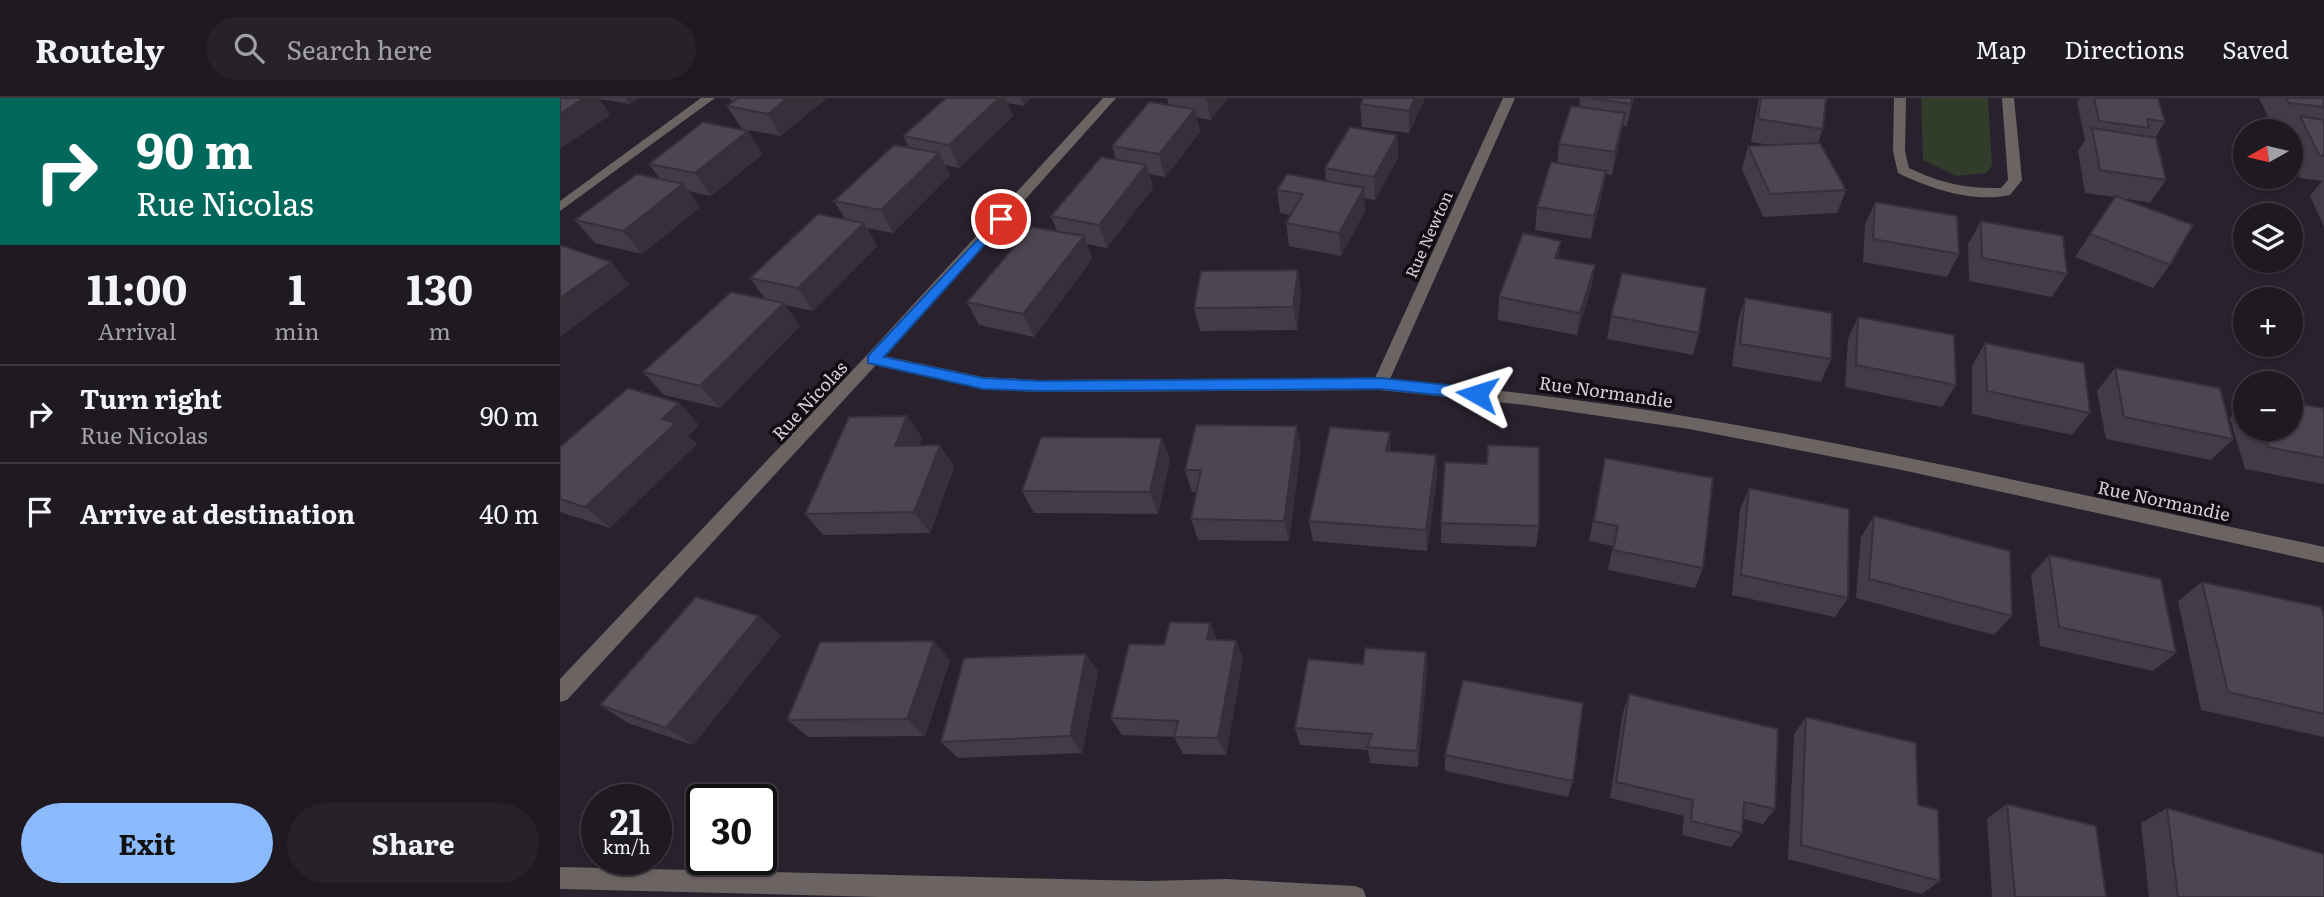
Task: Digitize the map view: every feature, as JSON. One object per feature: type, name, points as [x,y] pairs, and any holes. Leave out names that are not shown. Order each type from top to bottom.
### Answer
[{"type":"street","points":[[560,207],[709,98]]},
{"type":"street","name":"Rue Nicolas","points":[[560,693],[873,359],[1110,98]]},
{"type":"street","name":"Rue Newton","points":[[1380,384],[1509,98]]},
{"type":"street","points":[[1900,98],[1899,151],[1903,170],[1928,184],[1979,193],[2005,192],[2015,180],[2008,98]]},
{"type":"street","name":"Rue Normandie","points":[[873,359],[983,383],[1028,386],[1380,384],[1525,399],[1689,423],[1902,463],[2324,555]]},
{"type":"street","points":[[560,878],[1147,894],[1226,890],[1354,897]]},
{"type":"green space","points":[[1921,98],[1988,98],[1992,165],[1987,173],[1956,176],[1923,160]]},
{"type":"building","points":[[560,98],[584,98],[560,114]]},
{"type":"building","points":[[738,98],[787,98],[768,114],[727,106]]},
{"type":"building","points":[[946,98],[999,98],[949,145],[903,136]]},
{"type":"building","points":[[1364,98],[1415,98],[1409,111],[1360,104]]},
{"type":"building","points":[[1591,98],[1632,98],[1631,104]]},
{"type":"building","points":[[1761,98],[1826,98],[1823,129],[1758,119]]},
{"type":"building","points":[[2094,98],[2158,98],[2165,122],[2147,119],[2149,128],[2099,121]]},
{"type":"building","points":[[2286,98],[2324,98],[2324,107],[2289,103]]},
{"type":"building","points":[[1149,102],[1195,109],[1159,154],[1112,146]]},
{"type":"building","points":[[1571,106],[1625,113],[1615,152],[1559,144]]},
{"type":"building","points":[[2300,116],[2324,120],[2324,156],[2319,155]]},
{"type":"building","points":[[703,122],[748,131],[695,173],[649,164]]},
{"type":"building","points":[[1350,127],[1397,135],[1374,177],[1325,168]]},
{"type":"building","points":[[2092,128],[2156,138],[2166,180],[2100,170]]},
{"type":"building","points":[[1820,143],[1846,190],[1770,194],[1748,146]]},
{"type":"building","points":[[894,145],[939,153],[881,210],[834,201]]},
{"type":"building","points":[[1101,157],[1146,165],[1099,225],[1051,216]]},
{"type":"building","points":[[1551,162],[1606,171],[1594,216],[1537,207]]},
{"type":"building","points":[[637,174],[683,184],[623,231],[575,220]]},
{"type":"building","points":[[1287,174],[1364,188],[1339,233],[1286,223],[1303,194],[1277,190]]},
{"type":"building","points":[[2116,196],[2193,225],[2170,265],[2090,234]]},
{"type":"building","points":[[1875,202],[1957,216],[1959,254],[1873,239]]},
{"type":"building","points":[[818,214],[864,223],[798,288],[750,278]]},
{"type":"building","points":[[1981,221],[2063,236],[2067,274],[1982,258]]},
{"type":"building","points":[[1031,227],[1084,236],[1023,314],[967,302]]},
{"type":"building","points":[[1523,233],[1561,241],[1555,258],[1595,265],[1580,313],[1499,297]]},
{"type":"building","points":[[560,245],[611,262],[560,298]]},
{"type":"building","points":[[1298,270],[1293,307],[1194,308],[1201,271]]},
{"type":"building","points":[[1622,273],[1706,288],[1699,333],[1611,316]]},
{"type":"building","points":[[731,292],[784,303],[700,386],[643,372]]},
{"type":"building","points":[[1745,298],[1832,313],[1831,359],[1740,344]]},
{"type":"building","points":[[1858,317],[1954,335],[1956,385],[1856,365]]},
{"type":"building","points":[[1985,343],[2084,363],[2090,413],[1987,391]]},
{"type":"building","points":[[2115,368],[2220,388],[2233,439],[2124,417]]},
{"type":"building","points":[[628,388],[679,403],[662,419],[676,423],[585,507],[560,499],[560,447]]},
{"type":"building","points":[[2303,405],[2324,408],[2324,458],[2268,447],[2266,441],[2303,441]]},
{"type":"building","points":[[907,416],[895,446],[940,445],[914,512],[805,514],[849,417]]},
{"type":"building","points":[[1196,425],[1297,426],[1284,521],[1191,519],[1201,470],[1185,470]]},
{"type":"building","points":[[1330,427],[1390,432],[1386,451],[1436,455],[1426,530],[1309,521]]},
{"type":"building","points":[[1041,437],[1162,438],[1150,492],[1022,491]]},
{"type":"building","points":[[1488,445],[1539,447],[1539,526],[1441,523],[1445,462],[1487,464]]},
{"type":"building","points":[[1605,458],[1713,478],[1703,568],[1613,550],[1618,526],[1594,521]]},
{"type":"building","points":[[1749,488],[1849,509],[1848,598],[1741,575]]},
{"type":"building","points":[[1874,516],[2010,551],[2012,616],[1869,579]]},
{"type":"building","points":[[2049,555],[2161,579],[2176,653],[2059,627]]},
{"type":"building","points":[[2202,582],[2321,607],[2324,615],[2324,714],[2228,692]]},
{"type":"building","points":[[696,597],[759,616],[666,728],[600,705]]},
{"type":"building","points":[[1170,622],[1210,623],[1207,639],[1236,641],[1218,738],[1174,737],[1178,721],[1111,718],[1129,644],[1164,645]]},
{"type":"building","points":[[934,641],[907,719],[787,720],[820,642]]},
{"type":"building","points":[[1365,648],[1426,652],[1417,751],[1367,747],[1372,734],[1295,728],[1308,659],[1363,664]]},
{"type":"building","points":[[1086,654],[1070,736],[941,742],[964,658]]},
{"type":"building","points":[[1463,680],[1583,703],[1573,781],[1445,755]]},
{"type":"building","points":[[1629,694],[1778,729],[1775,809],[1744,802],[1742,833],[1691,821],[1693,800],[1616,782]]},
{"type":"building","points":[[1806,717],[1916,743],[1918,805],[1938,810],[1940,881],[1801,845]]},
{"type":"building","points":[[2007,804],[2096,826],[2106,897],[2015,897]]},
{"type":"building","points":[[2167,808],[2324,854],[2324,897],[2178,897]]},
{"type":"route","points":[[1001,219],[873,359],[983,383],[1040,386],[1380,384],[1477,394]]}]
